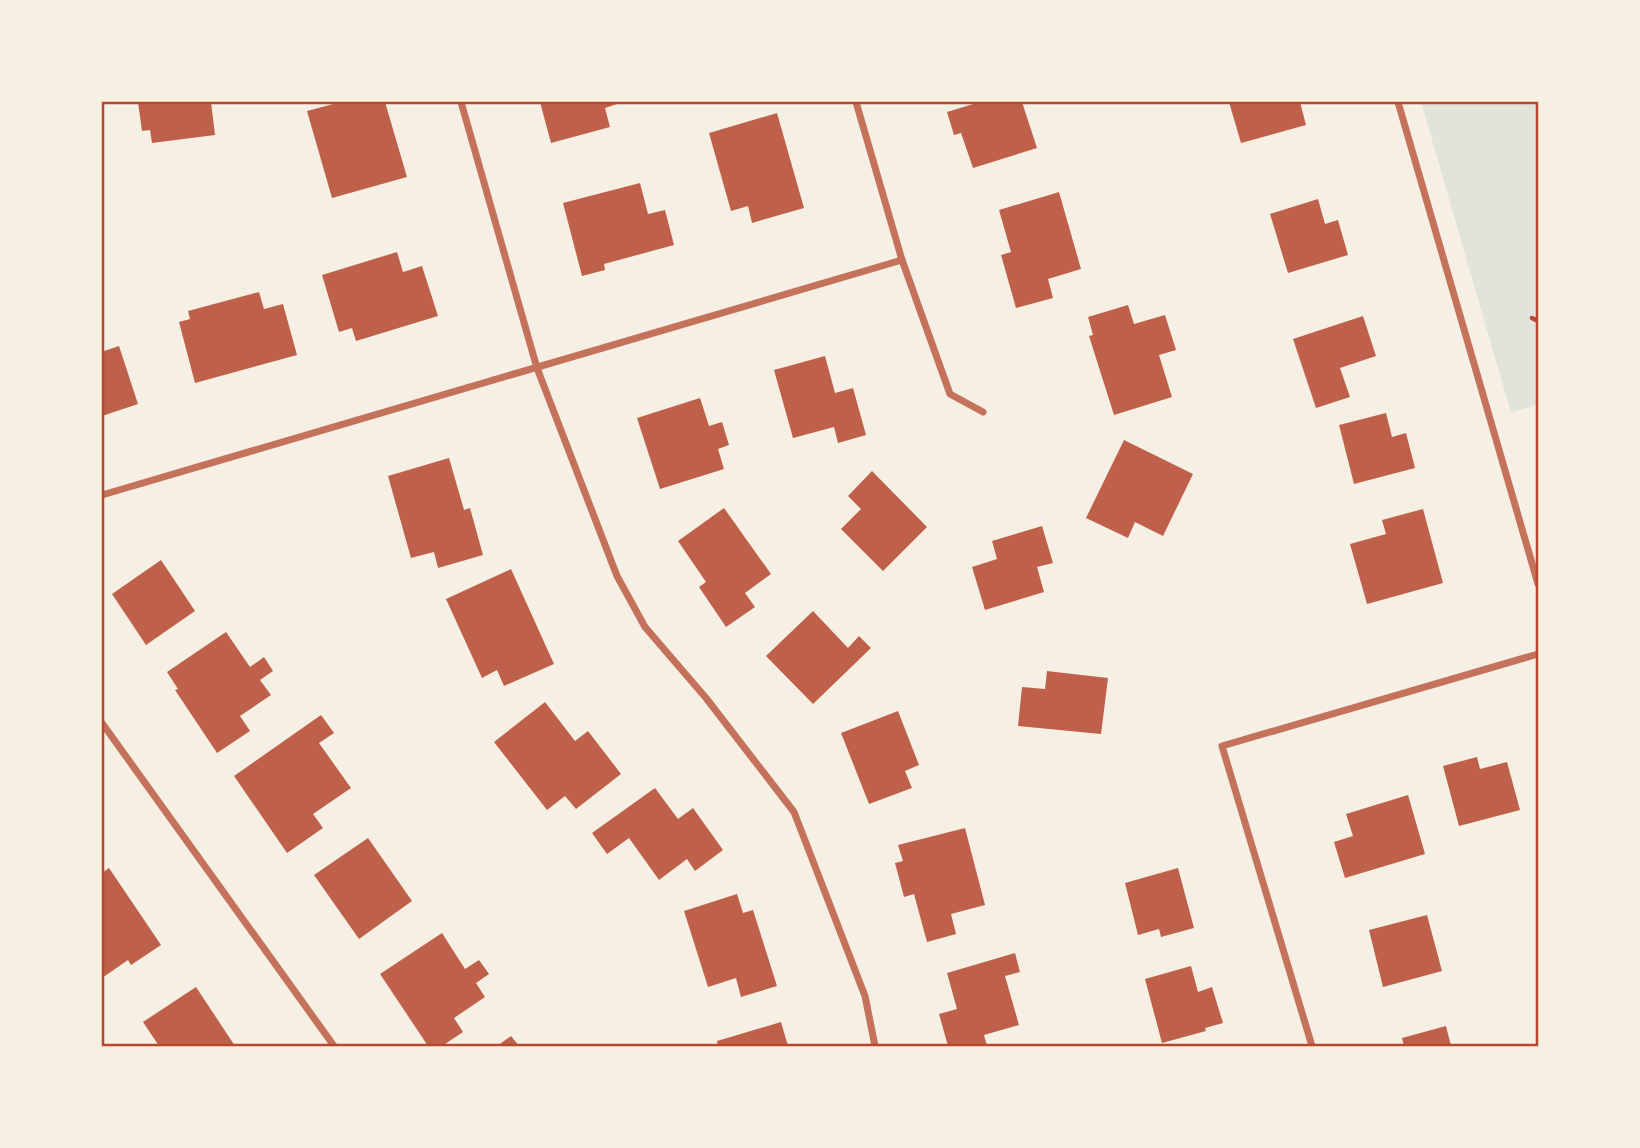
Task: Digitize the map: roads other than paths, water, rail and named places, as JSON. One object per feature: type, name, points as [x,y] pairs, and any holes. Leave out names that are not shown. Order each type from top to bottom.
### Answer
[{"type":"street","points":[[461,102],[537,368],[617,576],[645,627],[706,698],[794,812],[865,996],[875,1046]]},
{"type":"street","points":[[856,102],[902,260],[950,394],[983,412]]},
{"type":"street","points":[[1398,102],[1538,584]]},
{"type":"street","points":[[102,495],[902,260]]},
{"type":"street","points":[[1312,1046],[1222,746],[1538,654]]},
{"type":"street","points":[[102,723],[334,1046]]}]
